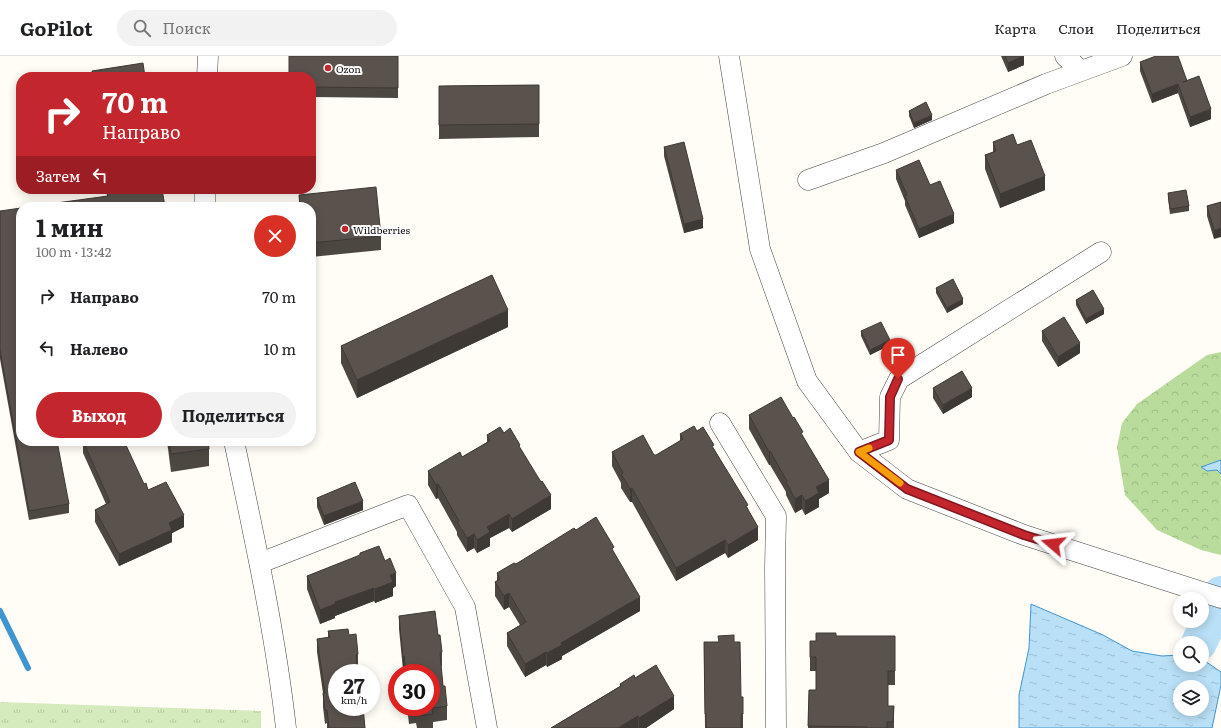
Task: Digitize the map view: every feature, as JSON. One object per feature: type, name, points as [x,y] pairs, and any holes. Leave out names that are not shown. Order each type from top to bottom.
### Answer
[{"type":"street","points":[[207,72],[208,56]]},
{"type":"street","points":[[728,56],[760,249],[807,382],[859,452],[907,489],[1024,535],[1221,598]]},
{"type":"street","points":[[1065,56],[1080,70]]},
{"type":"street","points":[[808,180],[884,153],[1080,70],[1122,56]]},
{"type":"street","points":[[859,452],[889,440],[890,397],[898,379],[1100,252]]},
{"type":"street","points":[[720,423],[776,516],[776,728]]},
{"type":"street","points":[[235,446],[260,563],[280,674],[286,728]]},
{"type":"street","points":[[260,563],[408,505],[465,607],[487,728]]},
{"type":"green space","points":[[1221,352],[1221,555],[1201,550],[1157,530],[1125,495],[1117,447],[1122,423],[1137,404],[1207,355]]},
{"type":"green space","points":[[0,702],[261,711],[261,728],[0,728]]},
{"type":"water","points":[[1221,460],[1221,474],[1217,470],[1207,471],[1201,467]]},
{"type":"water","points":[[1031,604],[1103,635],[1132,651],[1162,656],[1173,655],[1173,672],[1209,672],[1209,664],[1221,672],[1221,685],[1212,728],[1019,728],[1019,695],[1029,648]]},
{"type":"building","points":[[289,56],[398,56],[398,88],[316,87],[316,72],[289,72]]},
{"type":"building","points":[[1005,56],[1023,56],[1008,63]]},
{"type":"building","points":[[1156,56],[1178,56],[1187,81],[1199,76],[1211,109],[1190,117],[1178,84],[1152,94],[1140,62]]},
{"type":"building","points":[[143,63],[144,72],[92,72]]},
{"type":"building","points":[[539,85],[539,124],[439,125],[439,86]]},
{"type":"building","points":[[926,102],[932,115],[914,123],[909,111]]},
{"type":"building","points":[[1013,134],[1017,145],[1031,140],[1045,176],[1000,194],[985,155],[996,151],[993,142]]},
{"type":"building","points":[[684,142],[703,219],[684,224],[664,147]]},
{"type":"building","points":[[919,160],[930,185],[940,181],[954,214],[919,229],[896,170]]},
{"type":"building","name":"Wildberries","points":[[376,187],[381,236],[316,242],[316,202],[300,202],[299,195]]},
{"type":"building","points":[[1186,190],[1189,206],[1170,209],[1168,193]]},
{"type":"building","points":[[108,194],[163,194],[164,202],[64,202],[108,196]]},
{"type":"building","points":[[1221,202],[1221,228],[1214,230],[1207,206]]},
{"type":"building","points":[[16,209],[16,439],[0,350],[0,211]]},
{"type":"building","points":[[492,275],[508,310],[357,380],[341,346]]},
{"type":"building","points":[[953,279],[963,299],[947,308],[936,288]]},
{"type":"building","points":[[1093,290],[1104,309],[1086,319],[1076,300]]},
{"type":"building","points":[[1064,317],[1080,343],[1058,357],[1042,331]]},
{"type":"building","points":[[881,322],[890,340],[870,350],[861,331]]},
{"type":"building","points":[[962,371],[972,388],[943,405],[933,388]]},
{"type":"building","points":[[781,397],[803,432],[801,433],[829,480],[816,487],[819,493],[805,501],[802,495],[795,499],[786,482],[787,481],[749,415]]},
{"type":"building","points":[[694,426],[697,431],[703,427],[714,445],[712,446],[748,505],[746,506],[758,527],[728,545],[725,540],[676,568],[632,488],[630,489],[621,474],[623,473],[612,452],[643,435],[654,455],[656,455],[683,439],[680,434]]},
{"type":"building","points":[[500,427],[504,433],[510,428],[541,482],[542,481],[551,495],[512,519],[509,514],[487,527],[490,532],[477,540],[474,534],[467,538],[457,522],[459,521],[438,484],[436,485],[428,471],[460,452],[462,457],[490,441],[487,435]]},
{"type":"building","points":[[17,446],[58,446],[69,504],[29,511]]},
{"type":"building","points":[[85,446],[126,446],[144,484],[146,483],[148,490],[166,482],[184,515],[169,523],[172,530],[119,554],[95,510],[110,502]]},
{"type":"building","points":[[170,446],[209,446],[209,449],[171,454]]},
{"type":"building","points":[[355,482],[363,501],[324,516],[317,498]]},
{"type":"building","points":[[596,517],[614,547],[612,549],[640,597],[561,643],[562,645],[525,664],[507,633],[526,622],[509,593],[504,596],[495,582],[500,579],[497,573],[514,563],[516,564],[574,528],[576,530]]},
{"type":"building","points":[[379,546],[385,561],[390,558],[396,573],[390,575],[393,582],[335,602],[335,604],[320,610],[307,576]]},
{"type":"building","points":[[435,611],[438,635],[440,635],[443,686],[445,686],[447,706],[440,707],[440,664],[405,664],[399,616]]},
{"type":"building","points":[[348,629],[349,635],[356,634],[358,654],[356,655],[357,664],[328,664],[328,716],[364,716],[365,728],[329,728],[327,710],[325,710],[323,693],[325,693],[317,639],[330,637],[328,631]]},
{"type":"building","points":[[816,633],[836,633],[836,636],[895,636],[895,671],[888,671],[888,706],[894,706],[893,722],[887,722],[887,728],[808,726],[809,690],[816,690],[816,657],[810,657],[810,641],[816,641]]},
{"type":"building","points":[[734,635],[734,642],[740,642],[741,697],[743,697],[741,728],[706,728],[704,642],[719,642],[718,636]]},
{"type":"building","points":[[656,665],[674,696],[639,718],[638,716],[618,728],[551,728],[621,686],[620,684],[634,675],[635,678]]},
{"type":"waterway","points":[[1202,636],[1221,594]]},
{"type":"waterway","points":[[0,611],[28,668]]},
{"type":"slow traffic","points":[[869,448],[859,452],[900,483]]},
{"type":"place","name":"Ozon","points":[[328,68]]},
{"type":"place","name":"Wildberries","points":[[345,229]]},
{"type":"route","points":[[898,379],[890,397],[889,440],[859,452],[907,489],[1024,535],[1053,544]]}]
